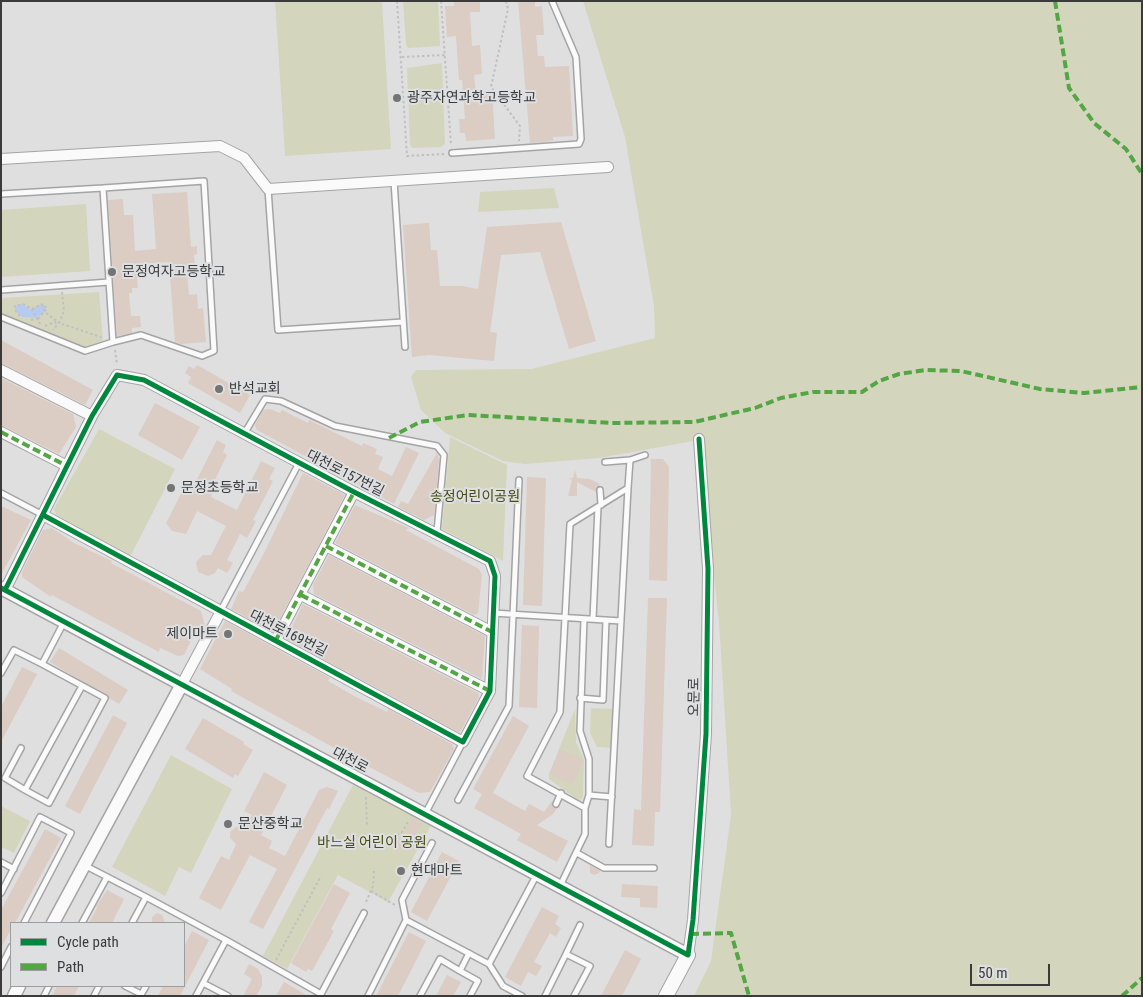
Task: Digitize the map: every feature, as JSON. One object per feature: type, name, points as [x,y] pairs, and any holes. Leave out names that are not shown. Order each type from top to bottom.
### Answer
[{"type":"main road","name":"오문로","points":[[666,996],[688,954]]},
{"type":"street","points":[[1,159],[220,146],[244,158],[268,189],[608,167]]},
{"type":"street","points":[[1,370],[92,416]]},
{"type":"street","points":[[3,589],[43,515],[92,416],[117,375]]},
{"type":"street","name":"대천로157번길","points":[[117,375],[144,380],[298,463],[437,532],[490,561],[495,576],[490,691],[462,742]]},
{"type":"street","points":[[1,432],[67,466]]},
{"type":"street","name":"오문로","points":[[688,954],[693,920],[706,725],[708,569],[699,440]]},
{"type":"street","name":"대천로157번길","points":[[276,640],[354,492]]},
{"type":"street","name":"대천로169번길","points":[[43,515],[220,612],[346,677],[462,742]]},
{"type":"street","points":[[326,546],[492,632]]},
{"type":"street","name":"대천로","points":[[3,589],[688,954]]},
{"type":"street","points":[[301,595],[490,691]]},
{"type":"street","points":[[54,922],[220,612]]},
{"type":"lane","points":[[452,153],[575,146],[581,139],[576,57],[552,1]]},
{"type":"lane","points":[[394,181],[405,347]]},
{"type":"lane","points":[[1,194],[204,182],[214,351],[202,356],[141,334],[85,351],[1,317]]},
{"type":"lane","points":[[103,188],[114,342]]},
{"type":"lane","points":[[268,189],[278,330],[404,322]]},
{"type":"lane","points":[[1,290],[109,282]]},
{"type":"lane","points":[[244,434],[265,400],[281,401],[335,426],[437,446],[444,455],[437,532]]},
{"type":"lane","points":[[605,462],[630,460],[645,455]]},
{"type":"lane","points":[[609,844],[630,460]]},
{"type":"lane","points":[[220,612],[298,463]]},
{"type":"lane","points":[[458,800],[509,706],[520,480]]},
{"type":"lane","points":[[585,808],[561,793],[527,776],[560,712],[570,524],[628,488]]},
{"type":"lane","points":[[593,619],[600,490]]},
{"type":"lane","points":[[1,493],[43,515]]},
{"type":"lane","points":[[493,614],[621,621]]},
{"type":"lane","points":[[560,886],[577,853],[584,834],[585,808],[589,795],[589,759],[580,731],[584,619]]},
{"type":"lane","points":[[580,698],[603,700],[606,620]]},
{"type":"lane","points":[[42,664],[64,621]]},
{"type":"lane","points":[[1,673],[14,650],[105,698],[50,803],[5,778],[21,748]]},
{"type":"lane","points":[[25,790],[82,686]]},
{"type":"lane","points":[[420,812],[462,742]]},
{"type":"lane","points":[[556,804],[561,793]]},
{"type":"lane","points":[[589,795],[612,797]]},
{"type":"lane","points":[[1,893],[40,818],[71,833],[25,922]]},
{"type":"lane","points":[[368,996],[406,920],[402,900],[432,843]]},
{"type":"lane","points":[[577,853],[604,868],[654,868]]},
{"type":"lane","points":[[1,862],[14,869]]},
{"type":"lane","points":[[85,865],[226,940],[321,995],[364,913]]},
{"type":"lane","points":[[489,964],[537,874]]},
{"type":"lane","points":[[83,922],[107,877]]},
{"type":"lane","points":[[133,922],[146,897]]},
{"type":"lane","points":[[406,920],[489,964],[503,986],[522,996]]},
{"type":"lane","points":[[545,996],[580,925]]},
{"type":"lane","points":[[196,996],[226,940]]},
{"type":"lane","points":[[1,966],[10,949]]},
{"type":"lane","points":[[460,971],[469,953]]},
{"type":"lane","points":[[566,954],[590,966],[574,996]]},
{"type":"lane","points":[[420,996],[440,959],[478,981],[470,996]]},
{"type":"lane","points":[[203,983],[228,996]]},
{"type":"lane","points":[[127,987],[141,995]]},
{"type":"path","points":[[398,1],[407,156],[452,153],[441,1]]},
{"type":"path","points":[[506,1],[508,9],[491,87],[520,126],[521,135],[516,149]]},
{"type":"path","points":[[401,58],[445,54]]},
{"type":"path","points":[[59,323],[64,311],[60,286]]},
{"type":"path","points":[[22,318],[15,310],[17,305],[23,304],[32,309],[38,322],[44,326],[45,331]]},
{"type":"path","points":[[32,309],[42,304],[45,312],[59,323],[114,342],[117,375]]},
{"type":"path","points":[[31,320],[37,319],[45,312]]},
{"type":"path","points":[[44,326],[52,322],[57,325],[56,329],[49,332]]},
{"type":"path","points":[[367,825],[366,797],[372,785]]},
{"type":"path","points":[[388,840],[402,832],[420,812]]},
{"type":"path","points":[[366,902],[371,891],[374,871]]},
{"type":"path","points":[[273,967],[321,876]]},
{"type":"path","points":[[371,891],[404,910]]},
{"type":"green space","points":[[275,1],[382,1],[391,149],[285,156]]},
{"type":"green space","points":[[403,1],[438,1],[440,46],[408,48],[406,44]]},
{"type":"green space","points":[[583,1],[1142,1],[1142,996],[694,996],[711,961],[731,815],[719,622],[699,440],[599,458],[525,464],[503,461],[445,433],[421,410],[411,377],[416,370],[531,369],[655,338],[654,306],[625,137]]},
{"type":"green space","points":[[442,63],[445,144],[441,147],[412,148],[410,144],[407,68]]},
{"type":"green space","points":[[554,188],[559,208],[478,212],[480,192]]},
{"type":"green space","points":[[86,204],[90,271],[1,277],[1,210]]},
{"type":"green space","points":[[99,292],[103,341],[83,348],[1,314],[1,298]]},
{"type":"green space","points":[[99,429],[175,469],[130,557],[57,516],[54,509]]},
{"type":"green space","name":"송정어린이공원","points":[[450,437],[507,465],[503,561],[442,529]]},
{"type":"green space","points":[[591,708],[616,709],[613,748],[597,747],[590,733]]},
{"type":"green space","points":[[575,709],[576,742],[584,760],[583,795],[582,799],[578,800],[549,779],[549,774]]},
{"type":"green space","points":[[171,755],[232,789],[191,873],[179,867],[165,896],[112,867]]},
{"type":"green space","name":"바느실 어린이 공원","points":[[353,785],[431,826],[388,902],[338,875],[287,969],[263,956]]},
{"type":"green space","points":[[1,806],[30,821],[14,853],[1,847]]},
{"type":"water","points":[[22,304],[31,310],[39,305],[44,305],[46,311],[37,318],[22,317],[15,310],[17,305]]},
{"type":"building","points":[[454,1],[480,1],[480,12],[470,12],[472,46],[480,45],[482,74],[474,75],[476,92],[492,91],[495,139],[466,141],[465,133],[460,133],[459,119],[465,119],[462,80],[459,80],[456,36],[447,37],[445,6],[454,6]]},
{"type":"building","points":[[518,1],[535,1],[535,7],[542,6],[544,35],[536,35],[538,56],[544,56],[545,67],[569,66],[573,136],[553,137],[553,141],[530,143]]},
{"type":"building","points":[[187,192],[191,247],[197,246],[197,254],[194,255],[195,266],[189,267],[190,273],[187,273],[189,295],[197,294],[198,309],[203,308],[206,342],[181,344],[175,342],[169,262],[136,264],[138,288],[132,288],[132,293],[129,293],[131,316],[140,316],[141,327],[132,328],[132,333],[117,336],[108,200],[123,199],[124,215],[133,215],[135,251],[156,249],[152,194]]},
{"type":"building","points":[[561,222],[596,341],[569,349],[540,252],[501,255],[490,332],[497,333],[494,361],[429,355],[412,357],[403,225],[429,223],[431,250],[437,250],[440,286],[463,286],[478,289],[487,227]]},
{"type":"building","points":[[1,340],[93,390],[85,405],[1,363]]},
{"type":"building","name":"반석교회","points":[[197,365],[250,395],[240,413],[188,383],[191,377],[185,373],[189,366],[194,369]]},
{"type":"building","points":[[1,378],[73,414],[76,427],[59,454],[1,425]]},
{"type":"building","points":[[155,403],[200,427],[182,460],[138,435]]},
{"type":"building","points":[[270,409],[280,413],[282,410],[308,423],[309,420],[362,446],[363,443],[377,449],[375,454],[383,457],[378,469],[392,476],[406,447],[419,453],[394,504],[257,430],[255,425],[263,410]]},
{"type":"building","points":[[217,440],[226,445],[223,452],[227,455],[209,492],[212,494],[211,497],[237,510],[261,461],[275,468],[269,479],[273,481],[253,520],[256,521],[247,538],[240,534],[227,560],[233,563],[227,573],[218,568],[215,573],[208,576],[198,572],[196,562],[203,555],[211,555],[226,526],[197,511],[186,534],[172,531],[166,523],[185,486],[192,489]]},
{"type":"building","points":[[437,453],[439,460],[434,515],[424,520],[398,507],[401,501],[408,504]]},
{"type":"building","points":[[651,459],[663,459],[669,467],[667,581],[649,580]]},
{"type":"building","points":[[575,470],[577,478],[590,479],[598,483],[600,486],[596,488],[596,492],[577,482],[577,496],[568,496],[572,480],[569,478],[573,478]]},
{"type":"building","points":[[303,473],[345,495],[275,628],[270,630],[231,609],[239,591],[243,592],[263,555]]},
{"type":"building","points":[[527,477],[546,478],[542,606],[523,605]]},
{"type":"building","points":[[355,505],[409,528],[406,530],[479,569],[482,575],[478,613],[474,615],[335,543]]},
{"type":"building","points":[[1,506],[31,520],[1,575]]},
{"type":"building","points":[[52,528],[74,543],[112,561],[111,563],[201,611],[205,626],[199,637],[194,634],[184,655],[178,656],[160,648],[159,652],[52,595],[51,597],[22,577],[22,572],[43,530]]},
{"type":"building","points":[[329,555],[485,636],[482,679],[314,594],[313,585]]},
{"type":"building","points":[[648,598],[667,598],[660,812],[655,812],[654,846],[632,845],[634,809],[641,810]]},
{"type":"building","points":[[303,604],[478,693],[479,697],[461,731],[458,732],[286,639]]},
{"type":"building","points":[[225,621],[330,678],[328,681],[356,697],[387,712],[388,709],[452,744],[454,749],[430,792],[419,793],[358,761],[231,691],[232,689],[200,669]]},
{"type":"building","points":[[522,625],[539,626],[537,708],[519,707]]},
{"type":"building","points":[[59,648],[128,690],[119,704],[50,662]]},
{"type":"building","points":[[22,667],[37,674],[1,742],[1,707]]},
{"type":"building","points":[[113,715],[127,723],[80,814],[65,806]]},
{"type":"building","points":[[513,716],[529,726],[493,793],[525,811],[529,804],[544,812],[552,801],[552,806],[557,808],[553,814],[537,825],[568,841],[557,862],[517,840],[521,834],[474,808],[482,794],[473,789]]},
{"type":"building","points":[[203,718],[244,742],[243,744],[253,750],[238,776],[235,774],[233,778],[185,749]]},
{"type":"building","points":[[560,749],[584,760],[572,785],[549,774]]},
{"type":"building","points":[[264,772],[287,785],[261,835],[272,841],[269,848],[285,856],[319,790],[327,787],[338,791],[329,809],[327,808],[263,929],[249,922],[277,869],[250,855],[221,910],[199,898],[221,856],[229,860],[236,844],[230,838],[230,832],[236,827],[245,828],[252,815],[244,811]]},
{"type":"building","points":[[412,818],[422,823],[414,837],[405,832]]},
{"type":"building","points":[[45,829],[61,838],[16,922],[10,922],[10,931],[1,948],[1,910]]},
{"type":"building","points":[[402,839],[402,848],[396,851],[393,844]]},
{"type":"building","points":[[442,852],[459,861],[427,921],[411,912]]},
{"type":"building","points":[[590,865],[600,871],[599,873],[595,875],[590,873]]},
{"type":"building","points":[[334,884],[350,893],[331,929],[334,931],[312,971],[308,969],[306,972],[291,963]]},
{"type":"building","points":[[622,884],[658,886],[657,908],[640,907],[640,898],[621,897]]},
{"type":"building","points":[[107,890],[124,899],[112,922],[90,922],[96,907]]},
{"type":"building","points":[[542,907],[559,916],[555,924],[561,928],[556,937],[550,933],[534,962],[542,966],[536,976],[528,972],[521,986],[505,977]]},
{"type":"building","points":[[157,913],[162,915],[165,922],[152,922],[152,917]]},
{"type":"building","points":[[192,931],[209,940],[185,986],[185,945]]},
{"type":"building","points":[[409,932],[426,941],[398,996],[376,996]]},
{"type":"building","points":[[625,950],[641,959],[622,996],[601,996]]},
{"type":"building","points":[[249,964],[258,969],[262,976],[262,986],[256,996],[243,996],[252,979],[244,974]]},
{"type":"building","points":[[447,975],[461,982],[453,996],[436,996]]},
{"type":"building","points":[[284,982],[308,996],[276,996]]},
{"type":"building","points":[[56,987],[78,987],[74,996],[52,996]]},
{"type":"building","points":[[162,987],[185,987],[180,996],[158,996]]},
{"type":"marked path","points":[[1055,1],[1069,88],[1094,123],[1126,149],[1142,174]]},
{"type":"marked path","points":[[389,438],[420,422],[468,415],[612,423],[694,422],[755,408],[781,398],[813,392],[862,392],[879,381],[899,374],[926,370],[961,371],[1040,389],[1084,393],[1142,387]]},
{"type":"marked path","points":[[1,432],[67,466]]},
{"type":"marked path","points":[[276,640],[354,492]]},
{"type":"marked path","points":[[326,546],[492,632]]},
{"type":"marked path","points":[[301,595],[490,691]]},
{"type":"marked path","points":[[691,934],[731,933],[749,996]]},
{"type":"marked path","points":[[1122,996],[1142,978]]},
{"type":"cycle path","points":[[5,590],[92,416],[117,375],[144,380],[354,492],[490,561],[495,576],[490,691],[463,742],[43,515]]},
{"type":"cycle path","points":[[1,588],[688,955],[693,920],[706,734],[708,569],[699,439]]},
{"type":"place","name":"광주자연과학고등학교","points":[[397,98]]},
{"type":"place","name":"문정여자고등학교","points":[[112,272]]},
{"type":"place","name":"반석교회","points":[[219,389]]},
{"type":"place","name":"문정초등학교","points":[[171,488]]},
{"type":"place","name":"제이마트","points":[[228,634]]},
{"type":"place","name":"문산중학교","points":[[228,824]]},
{"type":"place","name":"현대마트","points":[[401,871]]}]
